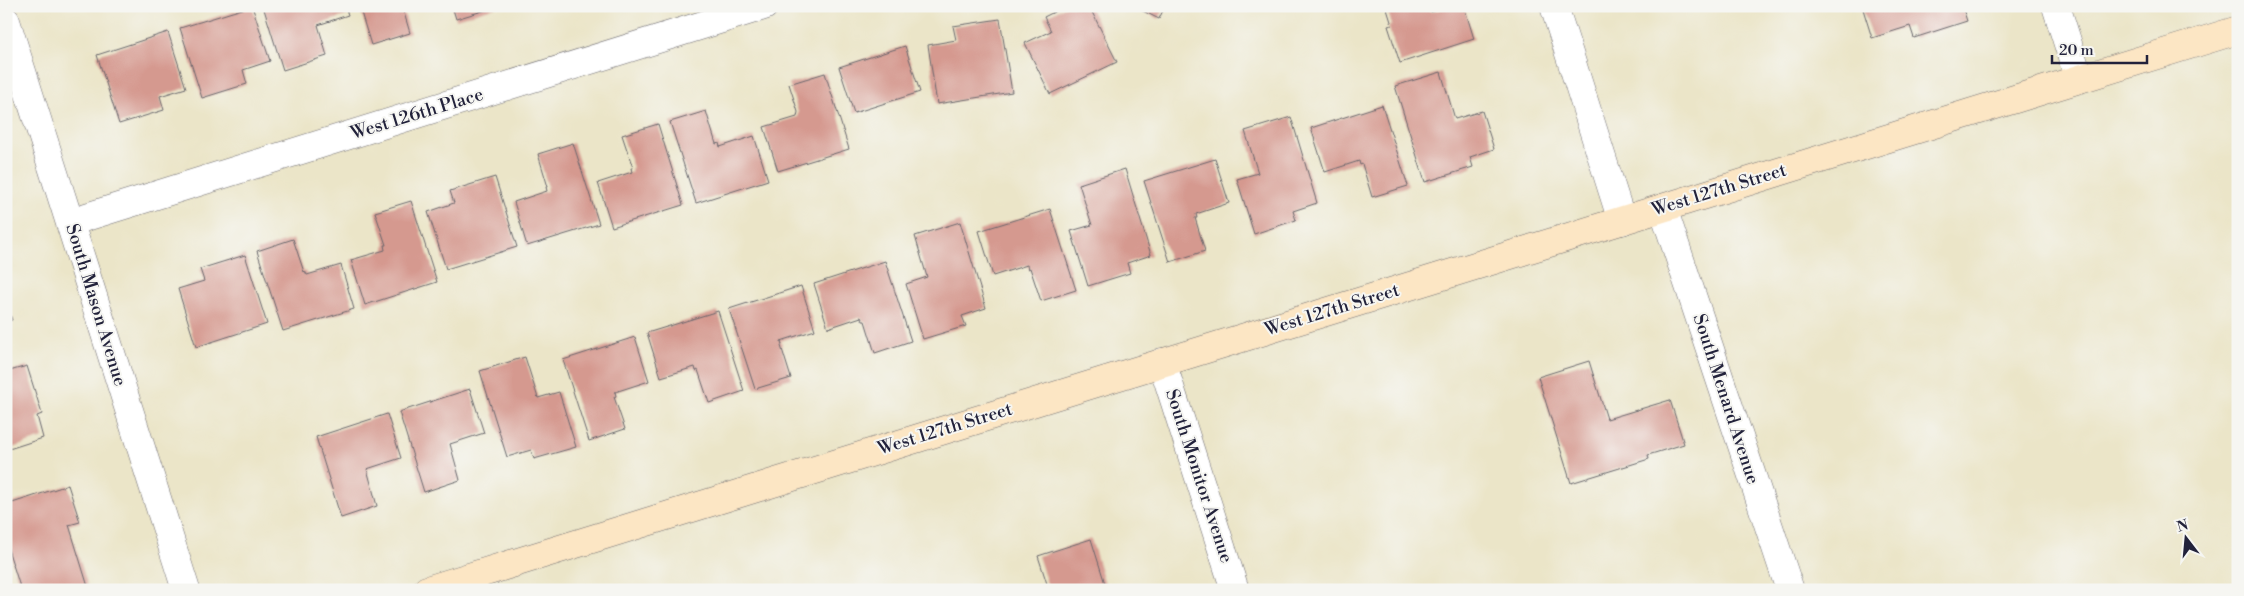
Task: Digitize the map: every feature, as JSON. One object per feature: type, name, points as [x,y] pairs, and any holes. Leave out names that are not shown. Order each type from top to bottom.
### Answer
[{"type":"main road","name":"West 127th Street","points":[[427,590],[2238,30]]},
{"type":"street","name":"West 126th Place","points":[[70,222],[764,6]]},
{"type":"street","points":[[1554,6],[1622,220]]},
{"type":"street","points":[[2056,6],[2079,79]]},
{"type":"street","name":"South Mason Avenue","points":[[6,21],[186,590]]},
{"type":"street","name":"South Menard Avenue","points":[[1663,208],[1790,590]]},
{"type":"street","name":"South Monitor Avenue","points":[[1162,362],[1235,590]]},
{"type":"building","points":[[252,6],[270,61],[243,70],[247,84],[202,98],[180,28]]},
{"type":"building","points":[[263,6],[345,6],[348,15],[318,25],[327,56],[283,70]]},
{"type":"building","points":[[359,6],[402,6],[410,33],[371,45]]},
{"type":"building","points":[[452,6],[496,6],[496,7],[456,19]]},
{"type":"building","points":[[1066,6],[1089,6],[1117,62],[1050,94],[1025,43],[1051,31],[1044,17]]},
{"type":"building","points":[[1133,6],[1165,6],[1159,19]]},
{"type":"building","points":[[1386,6],[1429,6],[1431,12],[1451,6],[1464,6],[1474,39],[1400,63],[1388,26],[1392,25]]},
{"type":"building","points":[[1862,6],[1962,6],[1967,21],[1914,38],[1910,26],[1872,38]]},
{"type":"building","points":[[1000,19],[1012,92],[937,104],[928,45],[956,40],[953,26]]},
{"type":"building","points":[[168,32],[186,88],[160,96],[164,110],[119,124],[97,55]]},
{"type":"building","points":[[905,46],[920,92],[854,113],[839,67]]},
{"type":"building","points":[[1441,72],[1455,119],[1482,111],[1494,149],[1470,157],[1473,167],[1425,182],[1395,86]]},
{"type":"building","points":[[825,73],[849,149],[778,171],[764,127],[797,117],[798,112],[789,84]]},
{"type":"building","points":[[1382,105],[1408,186],[1372,197],[1362,164],[1360,165],[1359,161],[1325,172],[1311,128]]},
{"type":"building","points":[[706,111],[716,144],[719,143],[720,147],[754,136],[768,180],[696,203],[670,122]]},
{"type":"building","points":[[1291,117],[1317,203],[1293,211],[1296,220],[1254,234],[1237,179],[1258,173],[1245,131]]},
{"type":"building","points":[[658,124],[683,205],[612,227],[598,183],[632,172],[631,168],[633,168],[622,135]]},
{"type":"building","points":[[573,143],[599,224],[527,246],[514,202],[547,191],[546,187],[548,187],[538,154]]},
{"type":"building","points":[[1215,159],[1229,203],[1196,214],[1197,218],[1195,218],[1205,251],[1170,262],[1144,181]]},
{"type":"building","points":[[1125,169],[1151,255],[1127,263],[1130,273],[1088,286],[1071,231],[1092,225],[1079,184]]},
{"type":"building","points":[[495,177],[517,247],[446,269],[428,212],[454,203],[450,191]]},
{"type":"building","points":[[411,201],[437,282],[365,305],[351,260],[385,250],[384,245],[386,245],[375,212]]},
{"type":"building","points":[[1050,209],[1076,290],[1041,301],[1030,268],[1028,269],[1027,265],[993,276],[979,231]]},
{"type":"building","points":[[960,222],[986,308],[962,316],[966,326],[923,339],[906,284],[927,277],[915,236]]},
{"type":"building","points":[[293,239],[304,272],[307,275],[341,265],[354,309],[283,331],[257,251]]},
{"type":"building","points":[[245,255],[267,324],[196,347],[178,289],[204,281],[200,269]]},
{"type":"building","points":[[885,261],[911,341],[875,353],[865,321],[861,317],[828,328],[814,284]]},
{"type":"building","points":[[801,286],[815,330],[781,341],[791,378],[755,389],[729,309]]},
{"type":"building","points":[[6,303],[12,320],[6,322]]},
{"type":"building","points":[[718,311],[744,391],[709,403],[698,370],[696,371],[695,367],[661,377],[647,333]]},
{"type":"building","points":[[635,337],[649,381],[615,392],[616,396],[614,397],[625,429],[589,441],[563,360]]},
{"type":"building","points":[[525,357],[538,398],[559,392],[576,447],[534,459],[531,450],[507,457],[480,371]]},
{"type":"building","points":[[1589,361],[1607,419],[1670,400],[1684,444],[1648,455],[1649,459],[1571,483],[1538,377]]},
{"type":"building","points":[[27,366],[42,414],[37,416],[43,438],[6,450],[6,372]]},
{"type":"building","points":[[470,389],[484,433],[450,444],[460,480],[424,492],[399,412]]},
{"type":"building","points":[[387,414],[401,458],[367,469],[377,506],[341,518],[316,437]]},
{"type":"building","points":[[68,485],[80,522],[69,525],[89,590],[21,590],[6,543],[6,505]]},
{"type":"building","points":[[1091,539],[1107,590],[1049,590],[1038,556]]}]
